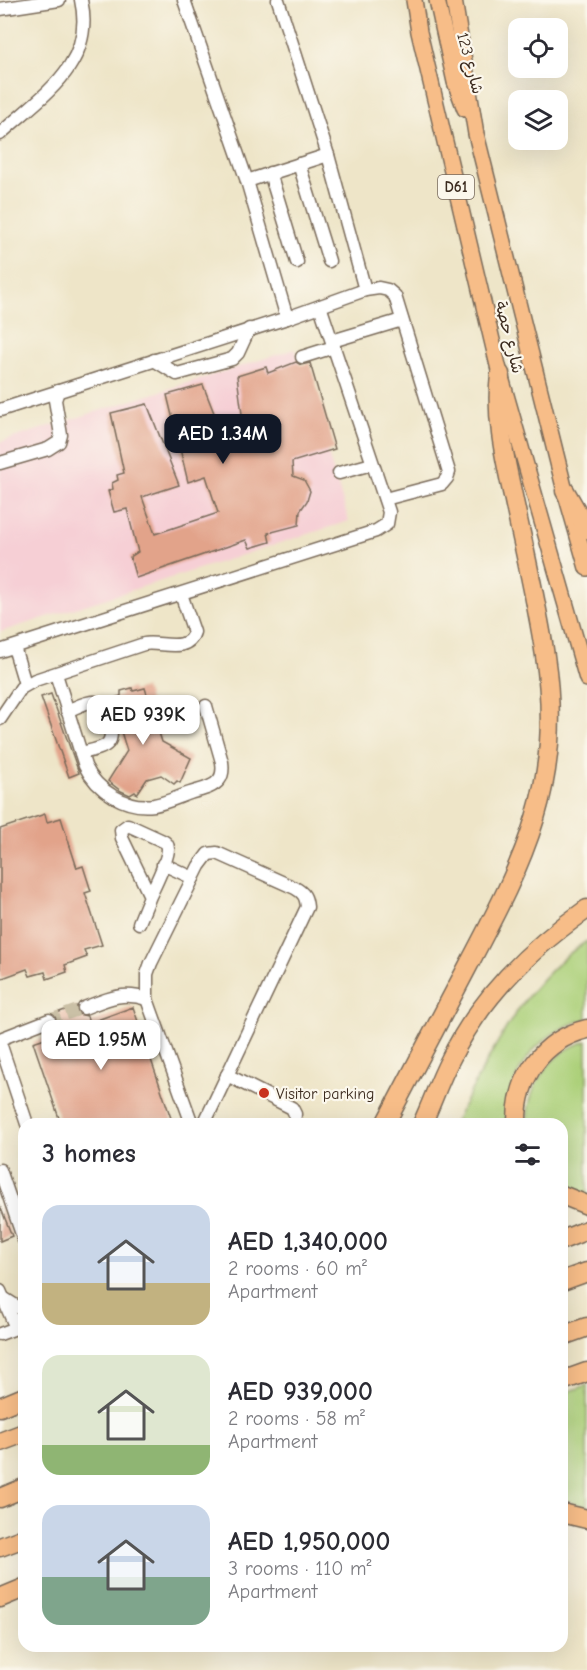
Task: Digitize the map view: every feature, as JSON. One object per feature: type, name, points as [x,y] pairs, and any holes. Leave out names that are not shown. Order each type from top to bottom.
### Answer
[{"type":"highway","points":[[388,1118],[511,885],[531,836],[544,784],[550,731],[548,679],[545,653],[501,441],[498,401],[501,374]]},
{"type":"highway","points":[[565,491],[587,529]]},
{"type":"highway","points":[[426,1118],[458,1044],[503,980],[546,940],[587,909]]},
{"type":"highway","points":[[518,1118],[522,1084],[535,1063],[552,1044],[568,1035],[587,1029]]},
{"type":"highway","points":[[568,1197],[587,1205]]},
{"type":"highway","points":[[568,1238],[587,1230]]},
{"type":"highway","points":[[568,1279],[587,1272]]},
{"type":"highway","points":[[568,1334],[587,1327]]},
{"type":"highway","points":[[568,1379],[587,1372]]},
{"type":"highway","points":[[0,1407],[18,1400]]},
{"type":"highway","points":[[0,1442],[18,1435]]},
{"type":"highway","points":[[0,1498],[18,1490]]},
{"type":"highway","points":[[568,1515],[587,1520]]},
{"type":"highway","points":[[0,1547],[18,1540]]},
{"type":"highway","points":[[0,1598],[18,1590]]},
{"type":"main road","name":"شارع حصة","points":[[414,0],[419,32],[501,374],[587,679]]},
{"type":"main road","name":"شارع 123","points":[[437,0],[455,82],[476,134]]},
{"type":"main road","name":"شارع حصة","points":[[454,0],[476,134],[565,491],[587,568]]},
{"type":"street","points":[[0,9],[59,0]]},
{"type":"street","points":[[0,134],[55,86],[72,63],[84,29],[81,0]]},
{"type":"street","points":[[184,0],[247,181],[287,318]]},
{"type":"street","points":[[278,0],[328,155],[365,290]]},
{"type":"street","points":[[247,181],[328,155]]},
{"type":"street","points":[[299,164],[329,261]]},
{"type":"street","points":[[270,173],[297,262]]},
{"type":"street","points":[[0,410],[287,318],[365,290],[379,288],[388,290],[395,296],[449,471],[442,484],[385,499]]},
{"type":"street","points":[[0,651],[382,529],[389,518],[385,499],[320,306]]},
{"type":"street","points":[[302,357],[402,320]]},
{"type":"street","points":[[154,360],[177,374],[228,360],[238,353],[249,329]]},
{"type":"street","points":[[0,463],[48,449],[59,442],[61,435],[55,400],[58,392]]},
{"type":"street","points":[[339,473],[372,464]]},
{"type":"street","points":[[0,719],[25,684],[144,644],[186,643],[194,632],[181,594]]},
{"type":"street","points":[[14,647],[25,684]]},
{"type":"street","points":[[56,674],[85,766],[94,782],[112,795],[133,803],[158,804],[208,787],[220,779],[223,767],[206,706]]},
{"type":"street","points":[[67,711],[93,702],[100,704],[105,711],[111,732],[110,740],[105,745],[81,753]]},
{"type":"street","points":[[139,923],[150,896],[163,864],[168,848],[165,842],[132,825],[124,827],[122,838],[150,896]]},
{"type":"street","points":[[190,1118],[147,999],[147,974],[202,859],[208,854],[217,853],[302,892],[307,907],[207,1118]]},
{"type":"street","points":[[163,864],[193,878]]},
{"type":"street","points":[[84,1008],[121,995],[134,995],[147,999]]},
{"type":"street","points":[[25,1118],[3,1058],[0,1041],[50,1020]]},
{"type":"street","points":[[227,1075],[292,1108],[295,1118]]},
{"type":"street","points":[[0,1170],[18,1222]]},
{"type":"street","points":[[2,1295],[18,1307]]},
{"type":"street","points":[[2,1295],[18,1323]]},
{"type":"street","points":[[0,1334],[18,1327]]},
{"type":"shaded area","points":[[295,349],[349,521],[0,632],[0,442]]},
{"type":"green space","points":[[587,941],[587,1019],[554,1033],[528,1057],[513,1087],[508,1118],[457,1118],[509,1023],[526,999],[564,958]]},
{"type":"green space","points":[[587,1041],[587,1198],[568,1188],[568,1118],[527,1118],[531,1096],[543,1072],[562,1053]]},
{"type":"green space","points":[[587,1385],[587,1507],[568,1501],[568,1392]]},
{"type":"building","points":[[296,362],[301,365],[310,363],[335,449],[292,462],[293,476],[304,480],[310,491],[300,511],[299,525],[268,533],[270,542],[250,548],[246,540],[136,578],[130,557],[138,552],[127,509],[114,512],[108,491],[113,489],[112,483],[118,480],[117,475],[124,473],[111,413],[147,404],[179,485],[142,497],[155,534],[218,513],[206,476],[188,482],[167,395],[203,385],[229,451],[245,445],[239,416],[242,414],[237,376],[266,367],[268,373]]},
{"type":"building","points":[[132,688],[133,691],[145,688],[162,742],[191,758],[180,783],[177,781],[174,784],[161,775],[147,779],[137,794],[135,792],[130,795],[108,781],[127,751],[111,699],[121,696],[121,691]]},
{"type":"building","points":[[51,694],[79,773],[69,777],[41,697]]},
{"type":"building","points":[[45,814],[47,822],[61,818],[77,868],[83,866],[91,891],[85,893],[102,945],[84,950],[87,957],[65,965],[67,972],[47,979],[45,972],[30,976],[27,969],[0,979],[0,829]]},
{"type":"building","points":[[76,1006],[78,1014],[87,1016],[89,1023],[133,1007],[171,1118],[59,1118],[33,1042],[54,1035],[52,1028],[57,1021],[54,1014]]},
{"type":"building","points":[[0,1206],[12,1236],[0,1241]]},
{"type":"tunnel","points":[[49,1020],[84,1008]]},
{"type":"place","name":"Visitor parking","points":[[264,1093]]}]
